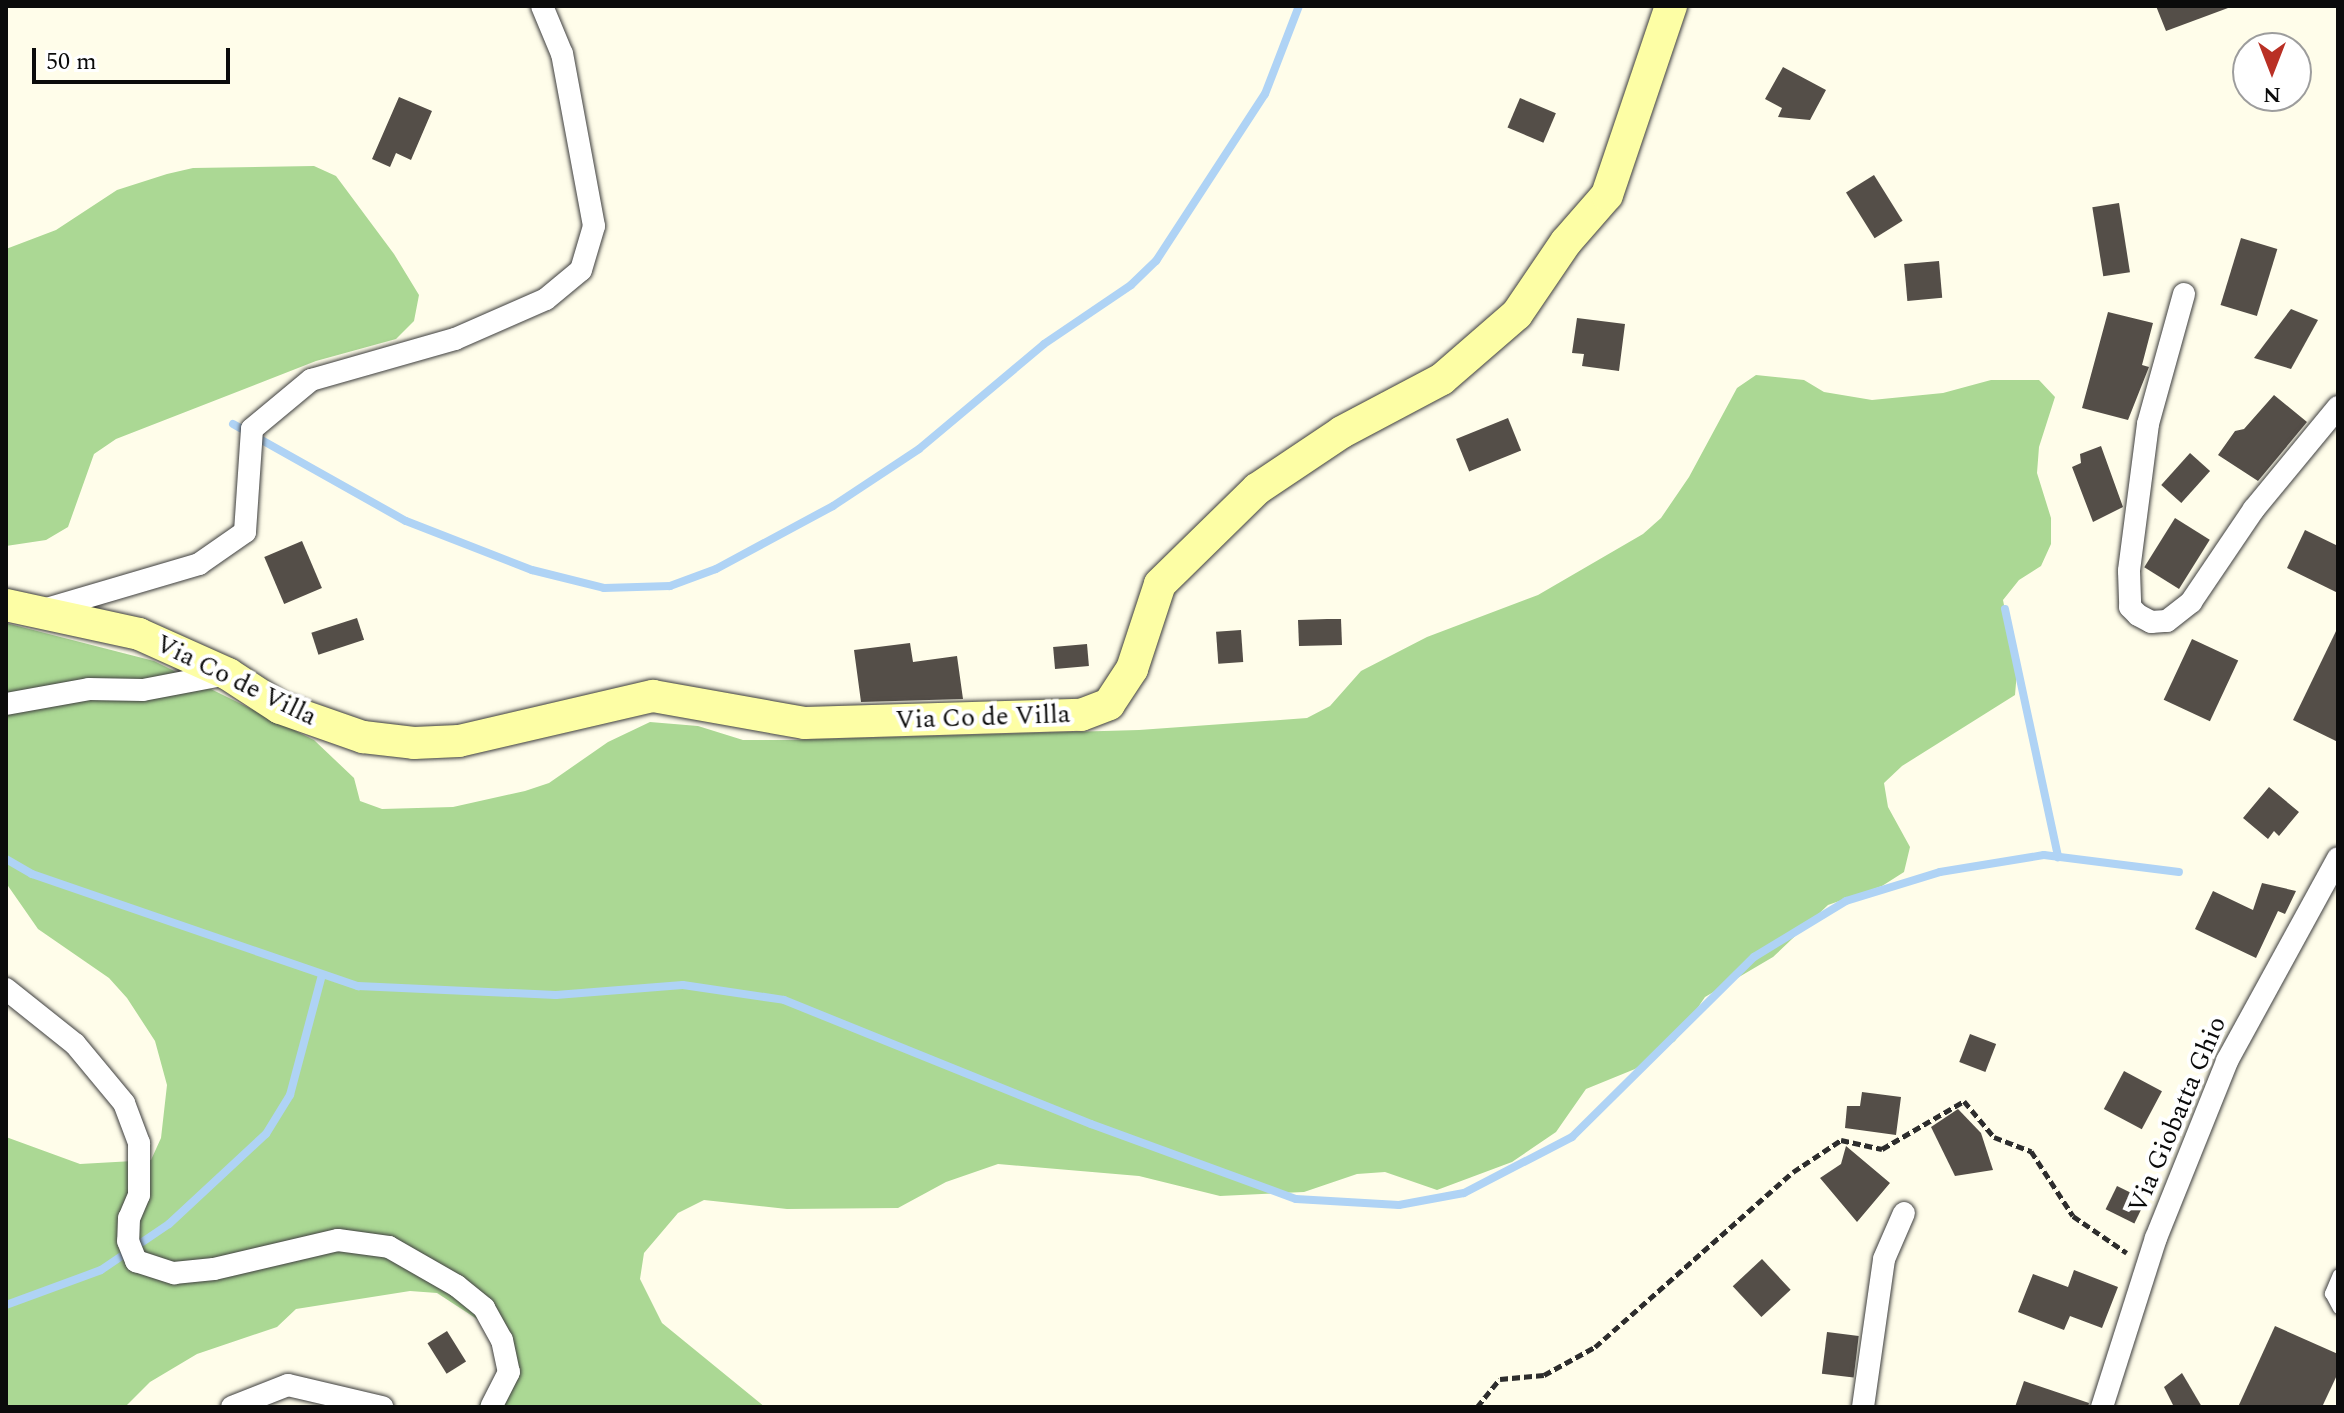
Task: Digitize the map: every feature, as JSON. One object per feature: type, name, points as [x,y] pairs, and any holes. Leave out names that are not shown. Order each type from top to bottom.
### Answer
[{"type":"street","points":[[43,610],[199,564],[245,532],[252,429],[311,380],[455,339],[546,299],[581,270],[594,226],[562,54],[542,6]]},
{"type":"street","name":"Via Co de Villa","points":[[6,605],[43,610],[139,634],[228,674],[280,708],[363,737],[414,743],[459,741],[653,696],[805,723],[1081,715],[1109,704],[1132,669],[1160,584],[1180,560],[1257,489],[1342,432],[1442,379],[1517,314],[1566,242],[1607,195],[1671,6]]},
{"type":"street","points":[[2184,294],[2148,424],[2129,571],[2130,607],[2138,615],[2151,622],[2167,621],[2191,602],[2254,509],[2338,407]]},
{"type":"street","points":[[6,704],[89,689],[143,690],[228,674]]},
{"type":"street","name":"Via Giobatta Ghio","points":[[2102,1407],[2147,1266],[2227,1061],[2338,858]]},
{"type":"street","points":[[6,989],[75,1044],[124,1103],[139,1143],[139,1195],[129,1218],[128,1241],[136,1261],[174,1273],[214,1269],[338,1240],[389,1247],[457,1286],[484,1308],[502,1340],[509,1372],[491,1407]]},
{"type":"street","points":[[1863,1407],[1884,1259],[1904,1213]]},
{"type":"street","points":[[232,1407],[288,1385],[382,1407]]},
{"type":"lane","points":[[2338,1274],[2330,1293],[2338,1308]]},
{"type":"path","points":[[1477,1407],[1500,1379],[1544,1375],[1595,1347],[1793,1172],[1841,1140],[1882,1149],[1964,1101],[1994,1137],[2031,1151],[2073,1216],[2147,1266]]},
{"type":"green space","points":[[314,166],[336,176],[394,254],[419,295],[414,321],[396,339],[316,361],[116,439],[94,454],[68,527],[46,540],[6,546],[6,249],[56,230],[117,190],[167,174],[193,168]]},
{"type":"green space","points":[[1756,375],[1804,380],[1824,392],[1872,400],[1943,393],[1991,380],[2039,380],[2055,397],[2039,447],[2037,473],[2051,518],[2051,544],[2041,566],[2019,580],[2003,600],[2017,671],[2015,695],[1902,766],[1884,783],[1888,807],[1910,847],[1904,872],[1882,886],[1828,905],[1773,957],[1705,997],[1675,1041],[1635,1069],[1586,1089],[1556,1132],[1512,1162],[1437,1190],[1385,1172],[1357,1174],[1304,1192],[1220,1196],[1139,1176],[998,1164],[946,1182],[898,1208],[787,1209],[704,1200],[678,1213],[644,1253],[640,1279],[662,1323],[765,1407],[478,1407],[499,1372],[497,1346],[483,1323],[437,1293],[410,1291],[296,1309],[277,1327],[197,1354],[150,1382],[125,1407],[6,1407],[6,1137],[80,1164],[151,1160],[161,1138],[167,1085],[155,1041],[127,998],[109,978],[38,929],[6,883],[6,623],[154,661],[314,740],[354,778],[360,801],[382,809],[453,807],[525,791],[549,783],[608,742],[650,722],[698,726],[743,740],[793,740],[1139,730],[1307,718],[1330,706],[1361,671],[1427,637],[1538,595],[1643,534],[1661,518],[1689,477],[1737,388]]},
{"type":"building","points":[[2156,6],[2227,6],[2228,8],[2166,31]]},
{"type":"building","points":[[1783,67],[1826,90],[1810,120],[1778,117],[1782,108],[1765,99]]},
{"type":"building","points":[[399,97],[432,111],[411,160],[396,153],[390,167],[372,159]]},
{"type":"building","points":[[1520,98],[1556,113],[1543,143],[1507,127]]},
{"type":"building","points":[[1874,175],[1903,221],[1875,238],[1846,192]]},
{"type":"building","points":[[2119,203],[2130,272],[2103,276],[2092,207]]},
{"type":"building","points":[[2241,238],[2277,249],[2257,316],[2221,305]]},
{"type":"building","points":[[1939,261],[1942,298],[1907,301],[1904,264]]},
{"type":"building","points":[[2291,309],[2318,320],[2291,369],[2254,358]]},
{"type":"building","points":[[2108,312],[2153,323],[2142,365],[2149,367],[2128,420],[2082,408]]},
{"type":"building","points":[[1577,318],[1625,324],[1619,371],[1582,366],[1584,354],[1572,353]]},
{"type":"building","points":[[2274,395],[2307,422],[2258,481],[2218,455],[2235,431],[2244,429]]},
{"type":"building","points":[[1508,418],[1521,450],[1469,471],[1456,439]]},
{"type":"building","points":[[2101,446],[2123,507],[2093,522],[2072,467],[2081,463],[2080,454]]},
{"type":"building","points":[[2190,453],[2210,471],[2181,503],[2161,485]]},
{"type":"building","points":[[2175,518],[2210,540],[2179,589],[2144,567]]},
{"type":"building","points":[[2305,530],[2338,546],[2338,593],[2287,568]]},
{"type":"building","points":[[302,541],[322,588],[284,604],[264,557]]},
{"type":"building","points":[[357,618],[364,640],[318,655],[311,633]]},
{"type":"building","points":[[1341,619],[1342,645],[1299,646],[1298,620]]},
{"type":"building","points":[[2338,627],[2338,742],[2293,720]]},
{"type":"building","points":[[1241,630],[1243,662],[1218,664],[1216,632]]},
{"type":"building","points":[[2192,639],[2238,661],[2210,721],[2164,700]]},
{"type":"building","points":[[910,643],[913,662],[957,656],[963,699],[861,702],[854,650]]},
{"type":"building","points":[[1087,644],[1089,666],[1055,669],[1053,647]]},
{"type":"building","points":[[2269,787],[2299,812],[2279,836],[2274,831],[2268,839],[2243,818]]},
{"type":"building","points":[[2262,883],[2296,891],[2285,914],[2278,911],[2256,958],[2195,929],[2213,891],[2253,910]]},
{"type":"building","points":[[1970,1034],[1996,1044],[1985,1072],[1959,1062]]},
{"type":"building","points":[[2124,1071],[2162,1091],[2142,1129],[2104,1109]]},
{"type":"building","points":[[1862,1092],[1901,1097],[1896,1135],[1845,1128],[1847,1106],[1860,1106]]},
{"type":"building","points":[[1958,1109],[1981,1133],[1993,1170],[1955,1176],[1931,1127]]},
{"type":"building","points":[[1846,1146],[1890,1183],[1857,1222],[1820,1178],[1841,1164]]},
{"type":"building","points":[[2117,1186],[2146,1200],[2134,1223],[2106,1209]]},
{"type":"building","points":[[1762,1259],[1791,1290],[1761,1317],[1733,1286]]},
{"type":"building","points":[[2074,1270],[2118,1287],[2102,1328],[2070,1316],[2064,1330],[2018,1312],[2033,1274],[2068,1287]]},
{"type":"building","points":[[2275,1326],[2338,1354],[2338,1373],[2322,1407],[2238,1407]]},
{"type":"building","points":[[447,1331],[466,1362],[447,1374],[427,1343]]},
{"type":"building","points":[[1827,1332],[1859,1336],[1854,1378],[1822,1374]]},
{"type":"building","points":[[2182,1373],[2202,1407],[2174,1407],[2164,1387]]},
{"type":"building","points":[[2024,1381],[2089,1403],[2088,1407],[2015,1407]]},
{"type":"waterway","points":[[233,424],[406,521],[532,570],[604,588],[670,586],[716,569],[833,506],[919,449],[1044,344],[1131,285],[1156,261],[1265,94],[1299,6]]},
{"type":"waterway","points":[[2005,609],[2058,857]]},
{"type":"waterway","points":[[6,859],[32,874],[358,986],[556,995],[683,985],[784,1000],[1091,1124],[1296,1199],[1399,1205],[1464,1193],[1572,1137],[1754,957],[1846,901],[1940,872],[2044,855],[2179,872]]},
{"type":"waterway","points":[[6,1305],[101,1270],[169,1224],[266,1134],[290,1095],[322,975]]}]
